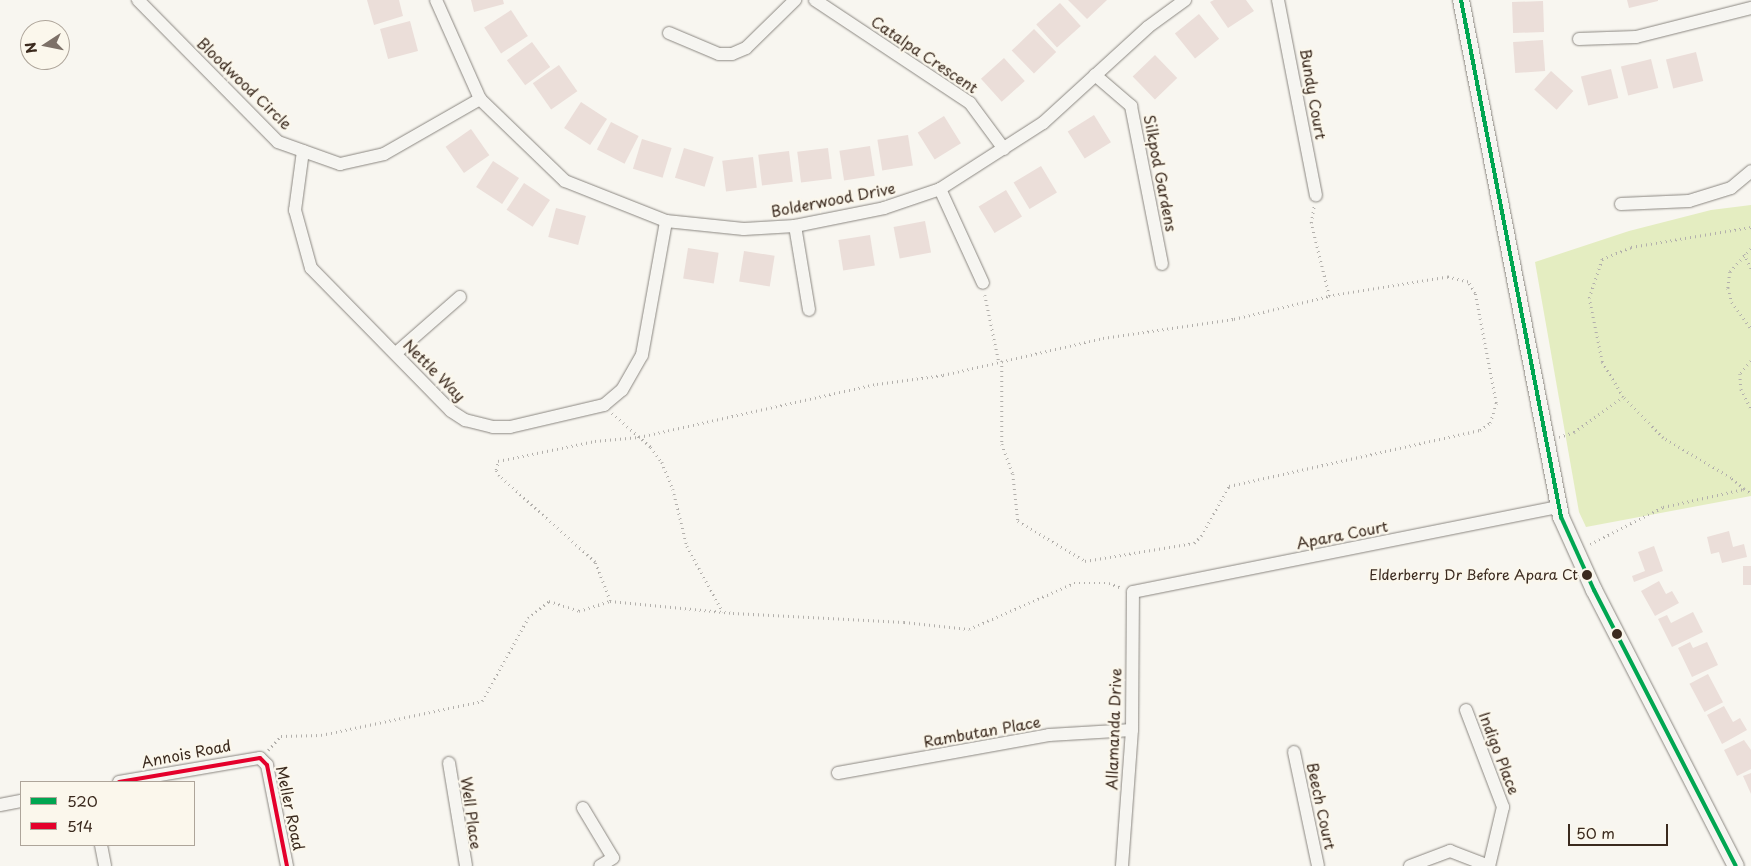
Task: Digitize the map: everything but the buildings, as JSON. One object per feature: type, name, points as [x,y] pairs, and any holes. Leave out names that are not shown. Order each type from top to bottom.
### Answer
[{"type":"street","name":"Bloodwood Circle","points":[[138,0],[278,142],[340,164],[384,154],[480,99]]},
{"type":"street","name":"Bolderwood Drive","points":[[436,0],[480,99],[565,181],[666,220],[716,228],[794,226],[884,208],[940,189],[1043,123],[1148,26],[1185,0]]},
{"type":"street","points":[[669,33],[719,54],[732,54],[746,48],[795,0]]},
{"type":"street","name":"Catalpa Crescent","points":[[815,0],[970,103],[1004,149]]},
{"type":"street","name":"Bundy Court","points":[[1278,0],[1316,195]]},
{"type":"street","points":[[1461,0],[1558,507],[1577,556],[1736,866]]},
{"type":"street","points":[[1579,39],[1636,37],[1751,8]]},
{"type":"street","name":"Silkpod Gardens","points":[[1095,75],[1131,106],[1162,264]]},
{"type":"street","name":"Nettle Way","points":[[304,151],[295,210],[311,268],[451,411],[478,424],[510,427],[604,405],[622,390],[642,355],[666,220]]},
{"type":"street","points":[[1621,204],[1689,201],[1731,188],[1751,171]]},
{"type":"street","points":[[940,189],[983,283]]},
{"type":"street","points":[[794,226],[809,310]]},
{"type":"street","points":[[396,353],[460,297]]},
{"type":"street","name":"Apara Court","points":[[1132,592],[1558,507]]},
{"type":"street","name":"Allamanda Drive","points":[[1122,866],[1132,730],[1132,592]]},
{"type":"street","name":"Indigo Place","points":[[1466,710],[1503,806],[1489,866]]},
{"type":"street","name":"Rambutan Place","points":[[838,773],[1049,735],[1132,730]]},
{"type":"street","name":"Beech Court","points":[[1294,752],[1318,866]]},
{"type":"street","name":"Annois Road","points":[[124,781],[260,758]]},
{"type":"street","name":"Meller Road","points":[[260,758],[268,765],[287,866]]},
{"type":"street","name":"Well Place","points":[[449,763],[466,866]]},
{"type":"street","points":[[0,805],[20,801]]},
{"type":"street","points":[[583,808],[613,858],[600,866]]},
{"type":"street","points":[[101,846],[105,866]]},
{"type":"street","points":[[1410,866],[1450,851],[1489,866]]},
{"type":"path","points":[[1316,195],[1311,223],[1329,296]]},
{"type":"path","points":[[1751,227],[1631,248],[1602,259],[1588,298],[1602,362],[1623,397],[1663,438],[1731,478],[1751,493]]},
{"type":"path","points":[[1751,249],[1744,254],[1730,272],[1728,288],[1732,302],[1751,328]]},
{"type":"path","points":[[1744,254],[1751,268]]},
{"type":"path","points":[[610,601],[595,562],[499,476],[496,470],[498,461],[595,441],[640,437],[877,384],[943,374],[1001,361],[1103,338],[1234,319],[1329,296],[1448,277],[1468,282],[1475,293],[1496,403],[1490,423],[1480,430],[1229,486],[1201,536],[1194,543],[1085,561],[1018,520],[1013,474],[1002,444],[1001,361],[983,283]]},
{"type":"path","points":[[1751,361],[1740,374],[1741,389],[1751,409]]},
{"type":"path","points":[[1558,437],[1574,432],[1623,397]]},
{"type":"path","points":[[604,405],[651,447],[668,473],[687,546],[724,612]]},
{"type":"path","points":[[1586,546],[1663,507],[1744,489]]},
{"type":"path","points":[[260,758],[281,736],[321,735],[482,701],[528,618],[549,601],[579,611],[610,601],[724,612],[904,622],[969,629],[1074,583],[1109,583],[1132,592]]},
{"type":"green space","points":[[1751,205],[1751,496],[1586,527],[1579,512],[1535,262],[1629,231],[1711,210]]},
{"type":"transit line","name":"520","points":[[1461,0],[1561,517],[1594,590],[1736,866]]},
{"type":"transit line","name":"514","points":[[260,758],[267,765],[287,866]]},
{"type":"transit line","name":"514","points":[[125,781],[260,758]]},
{"type":"place","name":"Elderberry Dr Before Apara Ct","points":[[1587,575]]}]
